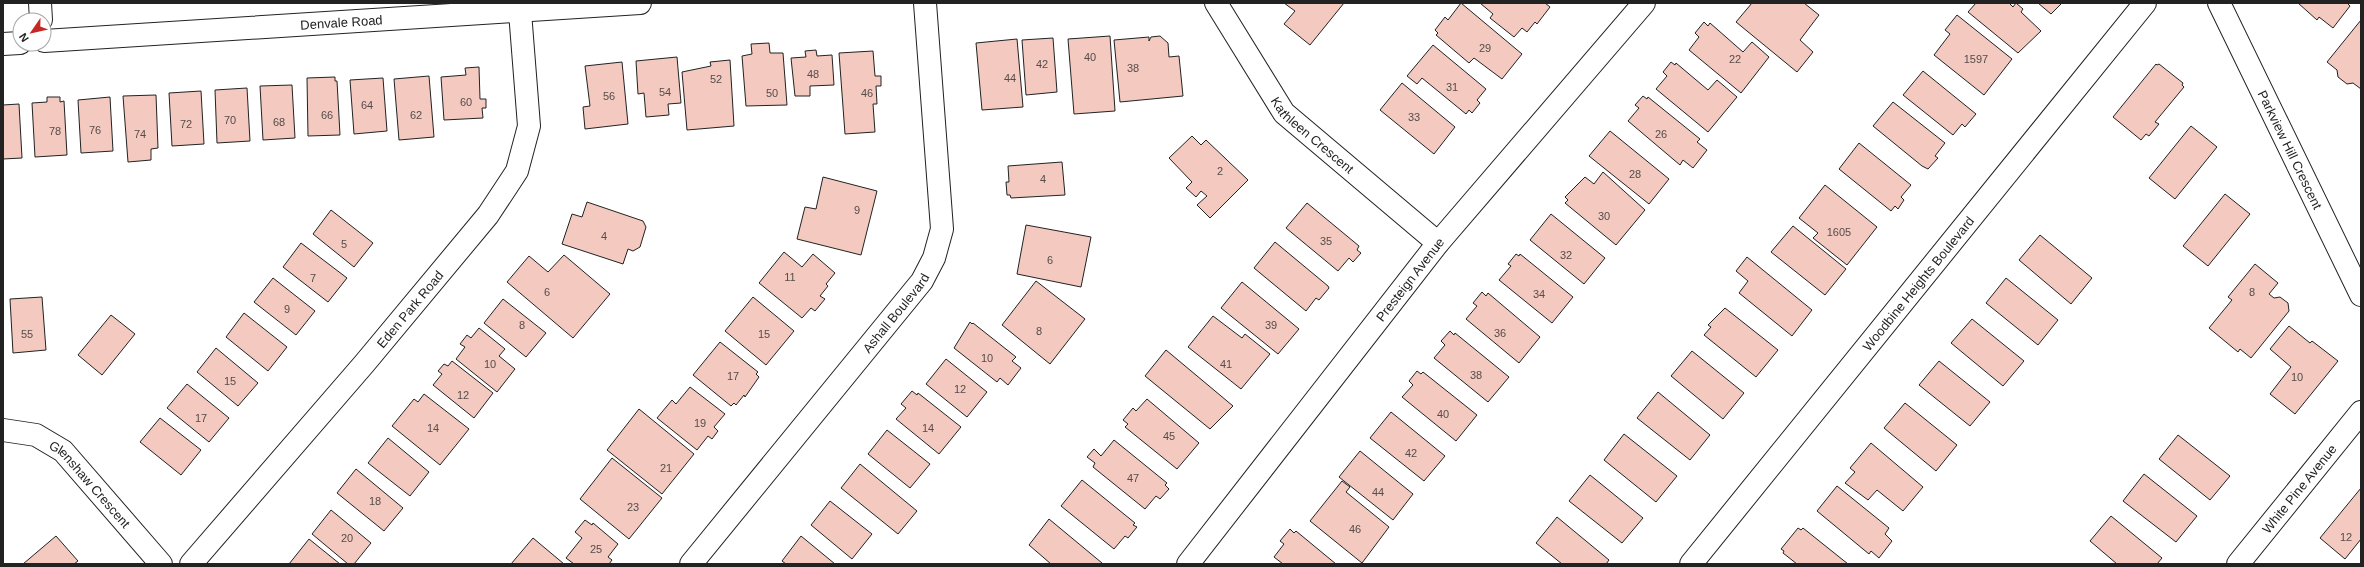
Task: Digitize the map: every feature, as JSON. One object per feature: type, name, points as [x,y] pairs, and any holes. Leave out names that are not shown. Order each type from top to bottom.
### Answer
[{"type":"street","name":"Denvale Road","points":[[52,41],[520,12],[640,3]]},
{"type":"street","name":"Ashall Boulevard","points":[[692,564],[922,282],[934,258],[942,229],[925,3]]},
{"type":"street","name":"Kathleen Crescent","points":[[1216,3],[1284,113],[1438,242]]},
{"type":"street","name":"Presteign Avenue","points":[[1191,563],[1438,242],[1644,3]]},
{"type":"street","name":"Woodbine Heights Boulevard","points":[[1691,564],[2145,3]]},
{"type":"street","name":"Parkview Hill Crescent","points":[[2219,3],[2361,295]]},
{"type":"street","name":"Eden Park Road","points":[[191,564],[359,370],[488,215],[517,170],[529,126],[520,12]]},
{"type":"street","name":"White Pine Avenue","points":[[2238,564],[2361,412]]},
{"type":"street","name":"Glenshaw Crescent","points":[[3,430],[36,435],[63,451],[161,564]]},
{"type":"building","points":[[1284,3],[1344,3],[1310,45],[1284,24],[1295,11]]},
{"type":"building","points":[[1461,3],[1522,54],[1502,79],[1474,58],[1469,63],[1436,35],[1438,33],[1435,30],[1445,17],[1448,20]]},
{"type":"building","points":[[1480,3],[1545,3],[1550,7],[1537,24],[1535,22],[1527,32],[1522,28],[1514,37],[1490,18],[1493,14]]},
{"type":"building","points":[[1752,3],[1804,3],[1819,15],[1800,40],[1813,52],[1797,72],[1736,22]]},
{"type":"building","points":[[1976,3],[2009,3],[2013,7],[2016,3],[2023,9],[2021,12],[2041,31],[2018,53],[1968,12]]},
{"type":"building","points":[[2038,3],[2062,3],[2051,14]]},
{"type":"building","points":[[2298,3],[2347,3],[2350,6],[2333,28],[2319,17],[2317,20]]},
{"type":"building","points":[[1957,15],[2012,59],[1984,95],[1934,55],[1950,34],[1945,30]]},
{"type":"building","points":[[2361,20],[2361,89],[2353,83],[2347,84],[2338,77],[2337,70],[2327,62]]},
{"type":"building","points":[[1704,22],[1708,26],[1710,23],[1743,52],[1752,42],[1769,57],[1741,93],[1689,50],[1699,37],[1695,33]]},
{"type":"building","points":[[1110,36],[1115,111],[1074,114],[1068,39]]},
{"type":"building","points":[[1160,36],[1168,43],[1169,57],[1179,56],[1183,96],[1120,102],[1114,40],[1149,37],[1149,41],[1151,37]]},
{"type":"building","points":[[1053,38],[1057,92],[1026,95],[1022,40]]},
{"type":"building","points":[[1017,39],[1023,107],[982,110],[976,43]]},
{"type":"building","points":[[769,43],[770,53],[783,53],[787,105],[746,106],[742,56],[752,54],[751,44]]},
{"type":"building","points":[[1433,45],[1486,89],[1477,100],[1480,103],[1472,113],[1469,110],[1466,114],[1422,78],[1417,84],[1407,76]]},
{"type":"building","points":[[816,50],[817,56],[832,55],[834,85],[810,86],[810,96],[795,96],[791,58],[806,57],[805,51]]},
{"type":"building","points":[[873,51],[875,76],[881,76],[881,86],[876,86],[877,104],[873,104],[875,132],[845,134],[839,53]]},
{"type":"building","points":[[677,57],[681,103],[668,104],[669,115],[646,117],[644,93],[638,94],[636,61]]},
{"type":"building","points":[[730,60],[734,126],[687,130],[682,72],[711,66],[710,62]]},
{"type":"building","points":[[622,62],[628,124],[585,129],[583,107],[590,106],[585,66]]},
{"type":"building","points":[[1671,62],[1675,65],[1676,63],[1708,90],[1717,80],[1737,97],[1708,132],[1656,89],[1667,76],[1663,72]]},
{"type":"building","points":[[2156,64],[2159,64],[2183,83],[2182,85],[2184,87],[2155,122],[2159,124],[2149,136],[2146,134],[2141,140],[2113,117]]},
{"type":"building","points":[[479,67],[480,99],[486,99],[486,108],[482,108],[483,118],[444,120],[441,77],[466,75],[465,68]]},
{"type":"building","points":[[1923,71],[1976,114],[1965,127],[1962,124],[1953,135],[1903,95]]},
{"type":"building","points":[[429,76],[434,137],[399,140],[394,79]]},
{"type":"building","points":[[335,77],[335,81],[337,81],[340,135],[308,136],[307,78]]},
{"type":"building","points":[[383,78],[387,131],[354,134],[350,80]]},
{"type":"building","points":[[1402,83],[1455,127],[1434,154],[1380,110]]},
{"type":"building","points":[[292,85],[295,138],[263,140],[260,86]]},
{"type":"building","points":[[247,88],[250,141],[217,143],[215,90]]},
{"type":"building","points":[[201,91],[204,144],[172,146],[169,93]]},
{"type":"building","points":[[156,95],[158,148],[151,149],[151,160],[128,162],[123,96]]},
{"type":"building","points":[[1643,96],[1647,99],[1648,97],[1700,139],[1697,142],[1707,150],[1693,168],[1683,160],[1680,165],[1628,121],[1639,108],[1635,105]]},
{"type":"building","points":[[47,97],[60,97],[60,102],[64,101],[67,155],[35,157],[32,103],[47,102]]},
{"type":"building","points":[[110,97],[113,151],[81,153],[78,100]]},
{"type":"building","points":[[1893,102],[1945,143],[1935,156],[1938,158],[1928,169],[1922,166],[1873,126]]},
{"type":"building","points":[[19,104],[22,158],[3,159],[3,105]]},
{"type":"building","points":[[2191,126],[2217,147],[2175,199],[2149,178]]},
{"type":"building","points":[[1610,131],[1669,179],[1649,204],[1589,156]]},
{"type":"building","points":[[1192,136],[1201,145],[1206,140],[1248,180],[1210,218],[1197,205],[1207,196],[1201,191],[1196,197],[1186,188],[1192,182],[1169,158]]},
{"type":"building","points":[[1859,143],[1911,185],[1901,197],[1904,200],[1898,209],[1895,206],[1891,211],[1839,169]]},
{"type":"building","points":[[1062,162],[1065,195],[1011,198],[1010,195],[1007,195],[1006,182],[1009,182],[1008,166]]},
{"type":"building","points":[[1603,172],[1645,210],[1616,245],[1565,203],[1568,200],[1565,197],[1585,177],[1594,184]]},
{"type":"building","points":[[823,177],[877,191],[861,255],[797,239],[805,207],[816,209]]},
{"type":"building","points":[[1825,185],[1877,227],[1847,265],[1813,238],[1818,233],[1799,218]]},
{"type":"building","points":[[2225,194],[2250,214],[2208,266],[2183,246]]},
{"type":"building","points":[[587,202],[643,221],[646,227],[640,247],[633,251],[628,249],[623,264],[562,244],[572,214],[582,217]]},
{"type":"building","points":[[1307,203],[1359,246],[1357,250],[1361,253],[1353,262],[1349,258],[1338,271],[1286,228]]},
{"type":"building","points":[[331,210],[373,243],[354,267],[313,234]]},
{"type":"building","points":[[1551,214],[1605,258],[1584,284],[1530,240]]},
{"type":"building","points":[[1026,225],[1091,237],[1081,287],[1017,274]]},
{"type":"building","points":[[1793,226],[1846,269],[1825,295],[1771,252]]},
{"type":"building","points":[[2040,235],[2092,278],[2071,304],[2019,260]]},
{"type":"building","points":[[1275,242],[1329,288],[1319,300],[1316,298],[1306,311],[1254,268]]},
{"type":"building","points":[[301,243],[347,278],[328,302],[283,267]]},
{"type":"building","points":[[784,252],[802,267],[813,254],[835,273],[826,284],[828,286],[820,296],[825,299],[815,311],[811,308],[802,318],[759,283]]},
{"type":"building","points":[[1516,254],[1519,256],[1520,254],[1573,297],[1552,323],[1499,280],[1511,266],[1508,264]]},
{"type":"building","points":[[564,255],[610,294],[573,338],[507,282],[529,256],[548,272]]},
{"type":"building","points":[[1747,257],[1812,310],[1792,336],[1739,293],[1748,281],[1736,271]]},
{"type":"building","points":[[2255,264],[2278,283],[2269,294],[2274,298],[2280,297],[2288,303],[2289,311],[2251,358],[2240,349],[2238,352],[2209,328],[2232,300],[2228,297]]},
{"type":"building","points":[[273,278],[315,311],[296,335],[254,302]]},
{"type":"building","points":[[2006,278],[2058,320],[2038,345],[1986,303]]},
{"type":"building","points":[[1036,281],[1085,319],[1050,364],[1002,325]]},
{"type":"building","points":[[1242,282],[1299,329],[1278,354],[1221,308]]},
{"type":"building","points":[[1482,292],[1486,296],[1488,293],[1540,337],[1519,363],[1466,319],[1477,306],[1473,303]]},
{"type":"building","points":[[42,297],[46,350],[13,353],[10,299]]},
{"type":"building","points":[[753,297],[794,331],[766,365],[725,331]]},
{"type":"building","points":[[503,299],[546,333],[526,357],[484,323]]},
{"type":"building","points":[[1725,308],[1778,350],[1756,377],[1704,335],[1711,327],[1708,325]]},
{"type":"building","points":[[244,313],[287,347],[268,371],[226,337]]},
{"type":"building","points":[[111,315],[135,334],[102,375],[78,355]]},
{"type":"building","points":[[1213,316],[1242,338],[1245,334],[1270,354],[1241,389],[1188,347]]},
{"type":"building","points":[[1972,319],[2024,361],[2003,386],[1951,343]]},
{"type":"building","points":[[970,322],[1016,357],[1012,361],[1021,368],[1008,385],[1000,378],[997,382],[954,348]]},
{"type":"building","points":[[2289,326],[2310,343],[2312,341],[2338,361],[2295,414],[2270,394],[2291,367],[2270,349]]},
{"type":"building","points":[[479,328],[505,349],[499,356],[515,369],[497,392],[456,359],[465,347],[460,344],[467,335],[471,338]]},
{"type":"building","points":[[1450,331],[1454,335],[1455,333],[1509,377],[1488,402],[1434,358],[1445,345],[1441,341]]},
{"type":"building","points":[[720,342],[758,372],[756,374],[759,377],[745,397],[744,395],[736,405],[734,403],[731,406],[693,375]]},
{"type":"building","points":[[216,348],[258,383],[238,406],[197,372]]},
{"type":"building","points":[[1166,350],[1233,406],[1210,429],[1145,376]]},
{"type":"building","points":[[1692,351],[1744,393],[1723,419],[1671,376]]},
{"type":"building","points":[[946,359],[987,392],[967,417],[926,384]]},
{"type":"building","points":[[452,361],[493,393],[474,418],[433,385],[442,374],[438,371],[444,364],[448,366]]},
{"type":"building","points":[[1939,361],[1990,402],[1970,426],[1919,385]]},
{"type":"building","points":[[1417,371],[1421,374],[1423,372],[1477,415],[1456,441],[1402,397],[1413,385],[1409,381]]},
{"type":"building","points":[[187,384],[229,418],[209,442],[167,408]]},
{"type":"building","points":[[690,387],[725,414],[714,427],[718,431],[712,439],[708,436],[697,450],[657,418],[672,400],[676,404]]},
{"type":"building","points":[[912,391],[917,395],[918,393],[961,427],[939,454],[896,419],[906,408],[901,404]]},
{"type":"building","points":[[1658,392],[1710,435],[1690,460],[1637,418]]},
{"type":"building","points":[[424,394],[469,429],[440,465],[392,426],[414,399],[418,402]]},
{"type":"building","points":[[1147,399],[1199,443],[1177,469],[1125,427],[1128,424],[1123,420],[1133,408],[1136,411]]},
{"type":"building","points":[[1905,403],[1957,445],[1936,471],[1884,428]]},
{"type":"building","points":[[639,409],[694,454],[662,494],[607,450]]},
{"type":"building","points":[[1391,412],[1445,456],[1424,481],[1370,438]]},
{"type":"building","points":[[160,418],[201,450],[181,475],[140,442]]},
{"type":"building","points":[[887,430],[930,464],[910,488],[868,454]]},
{"type":"building","points":[[1624,434],[1677,476],[1656,502],[1604,460]]},
{"type":"building","points":[[2178,435],[2230,476],[2210,500],[2159,459]]},
{"type":"building","points":[[388,438],[429,472],[410,496],[368,463]]},
{"type":"building","points":[[1114,440],[1167,483],[1165,485],[1169,489],[1160,499],[1156,496],[1145,509],[1093,467],[1095,463],[1087,457],[1094,449],[1101,456]]},
{"type":"building","points":[[1871,443],[1923,487],[1903,511],[1877,490],[1868,500],[1845,483],[1855,472],[1850,468]]},
{"type":"building","points":[[1360,451],[1413,494],[1393,520],[1339,477]]},
{"type":"building","points":[[612,458],[662,498],[629,539],[580,499]]},
{"type":"building","points":[[860,464],[917,511],[898,534],[841,488]]},
{"type":"building","points":[[356,469],[403,508],[384,531],[337,493]]},
{"type":"building","points":[[2144,474],[2197,516],[2176,542],[2123,501]]},
{"type":"building","points":[[1590,475],[1643,518],[1622,543],[1569,501]]},
{"type":"building","points":[[1082,480],[1135,523],[1133,525],[1137,527],[1128,538],[1125,536],[1114,549],[1061,506]]},
{"type":"building","points":[[1342,481],[1350,487],[1346,492],[1389,527],[1362,563],[1310,521]]},
{"type":"building","points":[[1837,486],[1889,528],[1885,534],[1892,541],[1879,558],[1871,551],[1869,554],[1817,511]]},
{"type":"building","points":[[2361,488],[2361,539],[2345,559],[2320,538]]},
{"type":"building","points":[[830,501],[872,534],[852,559],[811,525]]},
{"type":"building","points":[[331,510],[371,543],[354,564],[348,564],[312,534]]},
{"type":"building","points":[[2111,516],[2162,558],[2157,564],[2117,564],[2090,541]]},
{"type":"building","points":[[1557,517],[1609,560],[1606,564],[1562,564],[1536,543]]},
{"type":"building","points":[[1049,519],[1102,563],[1051,564],[1029,545]]},
{"type":"building","points":[[585,520],[592,525],[593,523],[618,544],[608,557],[612,560],[609,564],[574,564],[566,558],[582,538],[575,532]]},
{"type":"building","points":[[1798,528],[1801,530],[1803,528],[1848,564],[1797,564],[1783,553],[1784,551],[1781,549]]},
{"type":"building","points":[[1290,529],[1294,533],[1296,531],[1336,564],[1283,564],[1274,557],[1284,544],[1280,541]]},
{"type":"building","points":[[56,536],[78,561],[74,564],[23,564]]},
{"type":"building","points":[[801,536],[835,564],[786,564],[782,561]]},
{"type":"building","points":[[533,538],[564,564],[511,564]]},
{"type":"building","points":[[309,539],[340,564],[289,564]]}]
